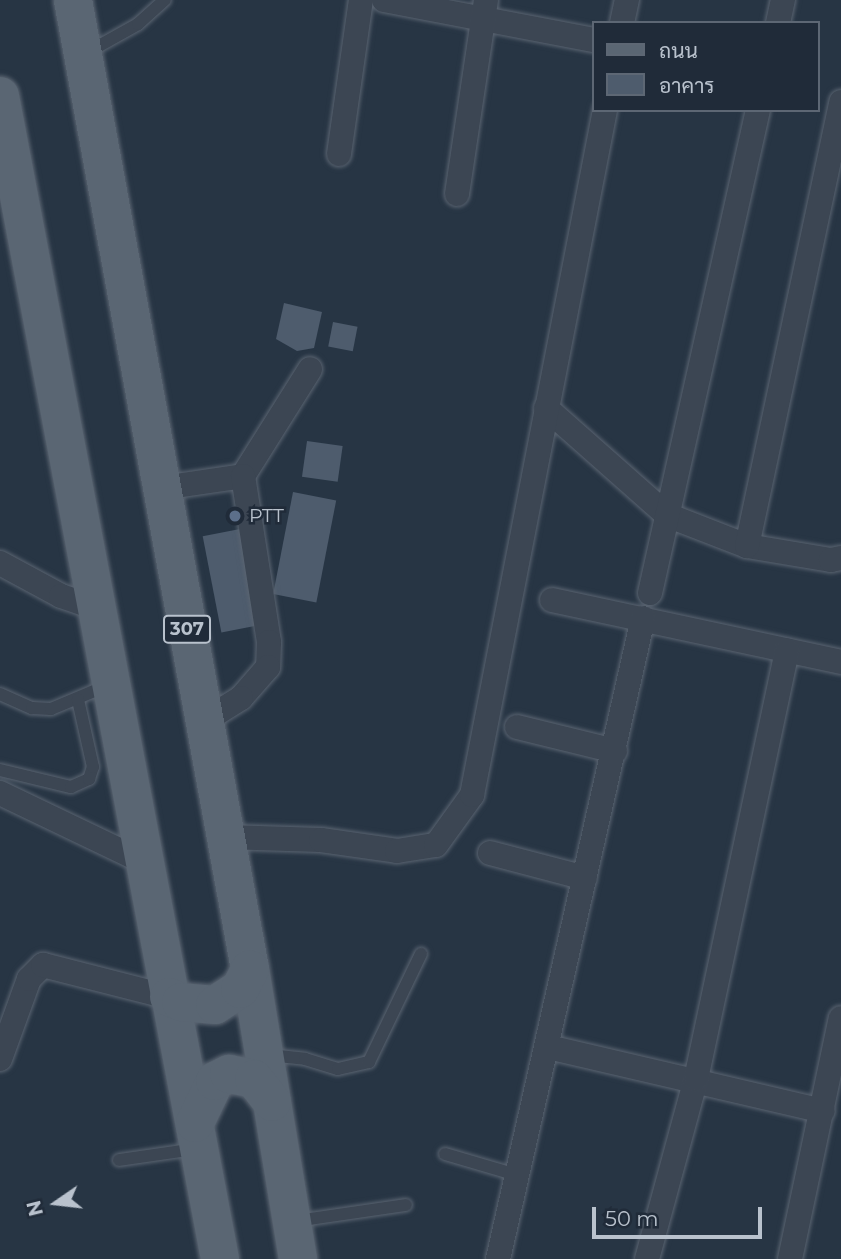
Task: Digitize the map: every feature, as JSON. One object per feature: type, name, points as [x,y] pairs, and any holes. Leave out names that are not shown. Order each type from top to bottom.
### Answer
[{"type":"main road","name":"307","points":[[73,0],[250,969],[298,1259]]},
{"type":"main road","points":[[0,96],[220,1259]]},
{"type":"main road","points":[[169,997],[181,1002],[215,1005],[240,989],[250,969]]},
{"type":"main road","points":[[197,1136],[215,1081],[229,1074],[254,1079],[272,1102]]},
{"type":"street","points":[[339,154],[361,0]]},
{"type":"street","points":[[384,0],[485,10],[592,39]]},
{"type":"street","points":[[622,21],[626,0]]},
{"type":"street","points":[[778,21],[783,0]]},
{"type":"street","points":[[457,194],[485,10]]},
{"type":"street","points":[[747,546],[841,102]]},
{"type":"street","points":[[226,837],[321,840],[397,850],[436,845],[472,795],[606,112]]},
{"type":"street","points":[[650,593],[758,112]]},
{"type":"street","points":[[204,721],[241,698],[268,667],[269,642],[243,476],[310,369]]},
{"type":"street","points":[[546,408],[667,515],[747,546],[831,560],[841,558]]},
{"type":"street","points":[[162,488],[243,476]]},
{"type":"street","points":[[0,563],[61,596],[99,609]]},
{"type":"street","points":[[552,600],[841,662]]},
{"type":"street","points":[[498,1259],[643,618]]},
{"type":"street","points":[[647,1259],[696,1079],[787,651]]},
{"type":"street","points":[[517,727],[615,751]]},
{"type":"street","points":[[0,793],[146,863]]},
{"type":"street","points":[[490,853],[585,878]]},
{"type":"street","points":[[0,1059],[29,979],[43,965],[169,997]]},
{"type":"street","points":[[790,1259],[840,1029]]},
{"type":"street","points":[[548,1047],[696,1079],[823,1111]]},
{"type":"lane","points":[[82,55],[138,24],[165,0]]},
{"type":"lane","points":[[0,694],[32,708],[51,709],[78,700],[113,683]]},
{"type":"lane","points":[[0,770],[71,787],[89,779],[93,767],[78,700]]},
{"type":"lane","points":[[265,1055],[305,1059],[338,1069],[369,1062],[421,954]]},
{"type":"lane","points":[[119,1160],[197,1136]]},
{"type":"lane","points":[[445,1154],[517,1175]]},
{"type":"lane","points":[[292,1221],[407,1205]]},
{"type":"building","points":[[284,303],[322,312],[314,348],[297,351],[276,339]]},
{"type":"building","points":[[333,322],[358,327],[353,351],[328,347]]},
{"type":"building","points":[[307,441],[343,446],[338,482],[302,477]]},
{"type":"building","points":[[293,492],[336,500],[316,602],[273,594]]},
{"type":"building","points":[[240,529],[259,625],[221,632],[203,536]]},
{"type":"place","name":"PTT","points":[[235,516]]}]
